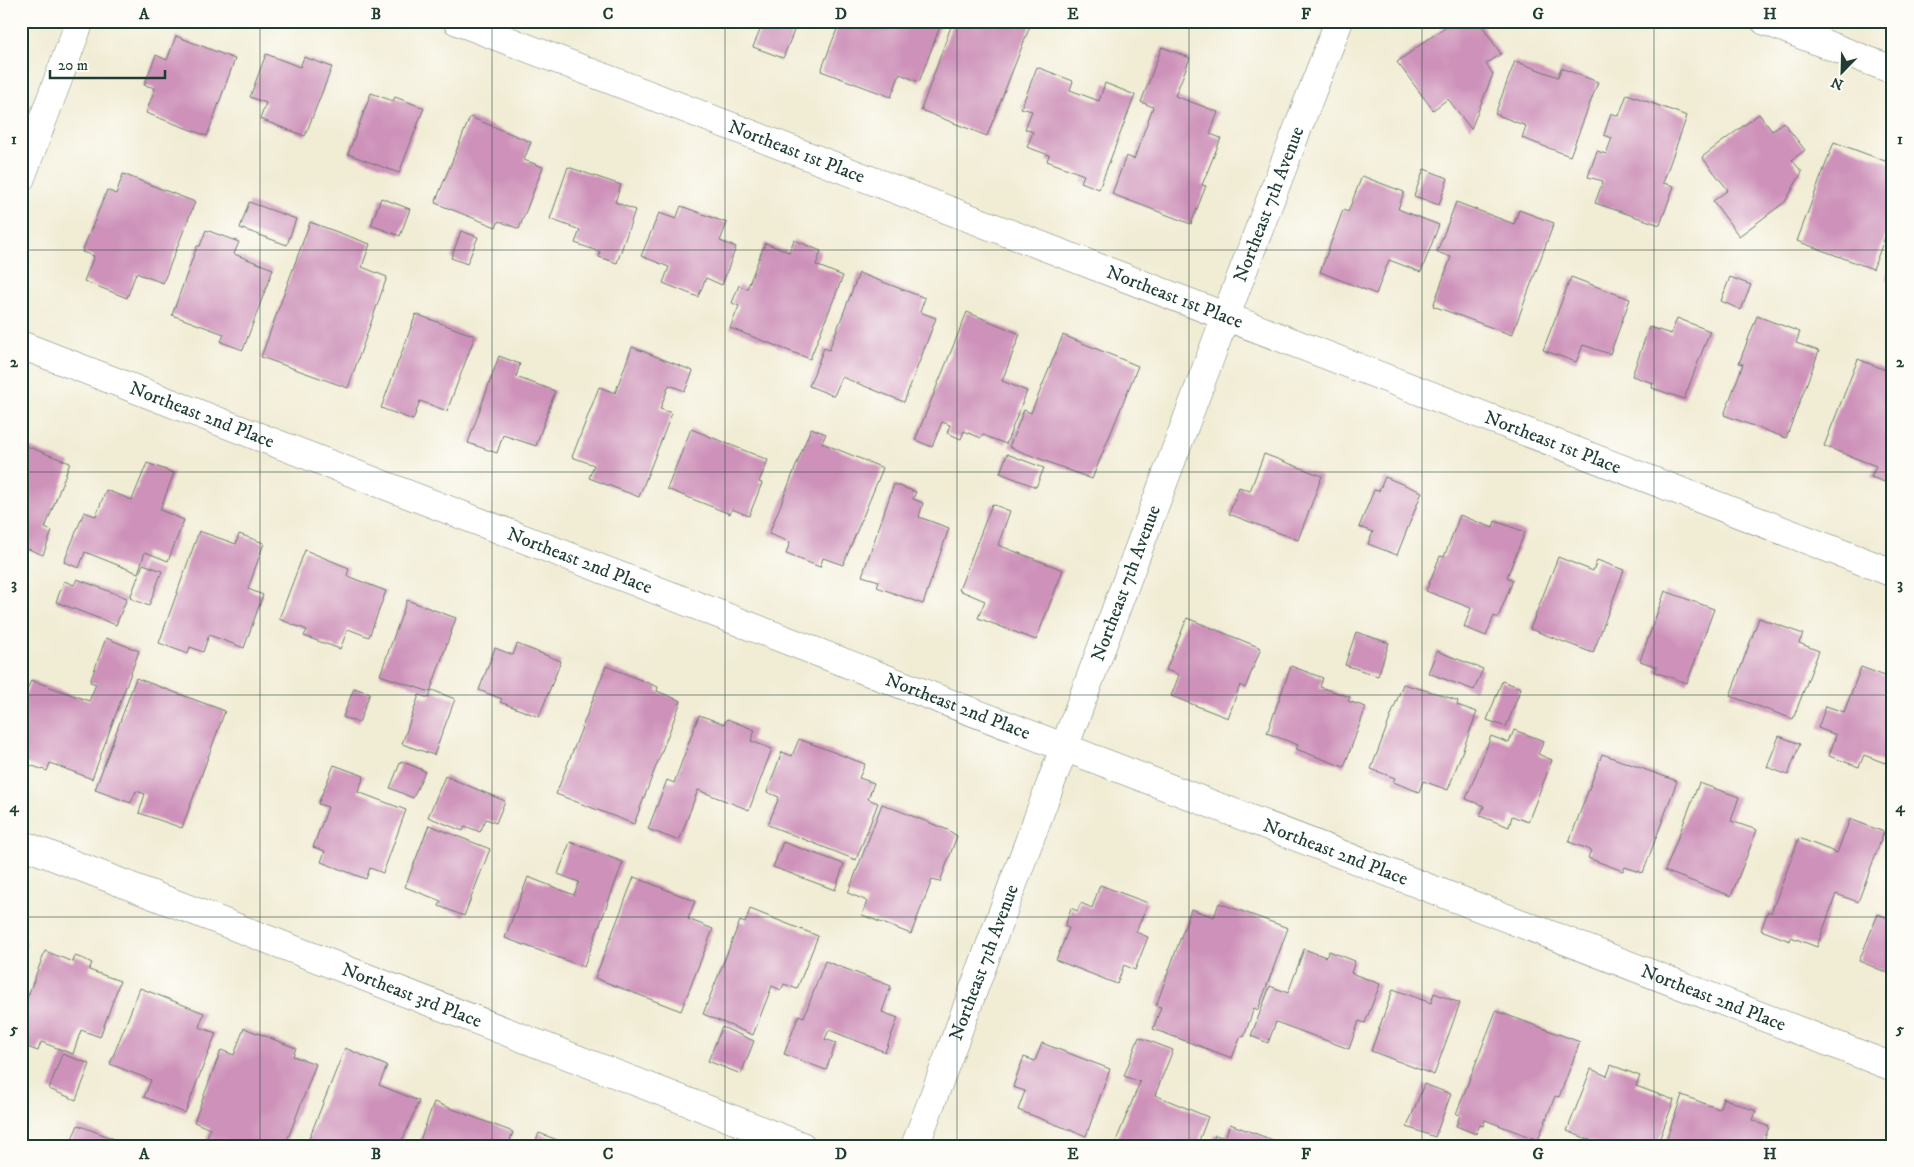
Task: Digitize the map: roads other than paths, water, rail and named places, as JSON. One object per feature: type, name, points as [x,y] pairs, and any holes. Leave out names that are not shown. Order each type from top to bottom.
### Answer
[{"type":"street","points":[[21,178],[80,21]]},
{"type":"street","name":"Northeast 1st Place","points":[[457,21],[1225,318],[1893,573]]},
{"type":"street","name":"Northeast 7th Avenue","points":[[915,1146],[1225,318],[1339,21]]},
{"type":"street","points":[[1765,21],[1893,70]]},
{"type":"street","name":"Northeast 2nd Place","points":[[21,345],[1893,1068]]},
{"type":"street","name":"Northeast 3rd Place","points":[[21,844],[802,1146]]}]
